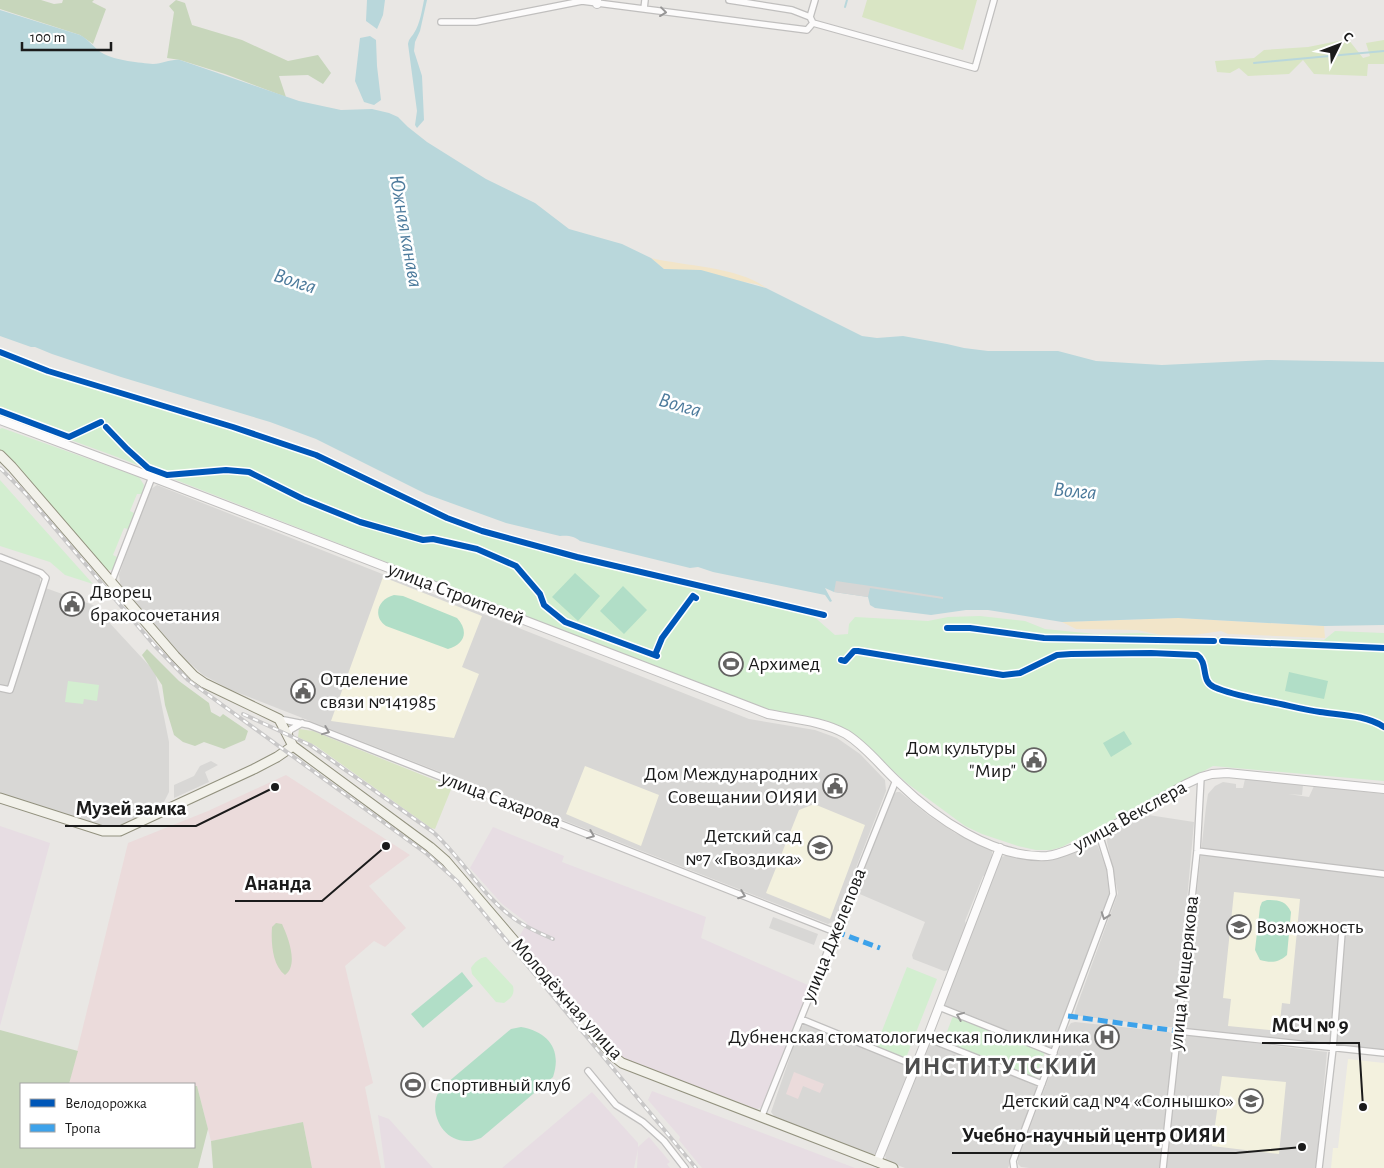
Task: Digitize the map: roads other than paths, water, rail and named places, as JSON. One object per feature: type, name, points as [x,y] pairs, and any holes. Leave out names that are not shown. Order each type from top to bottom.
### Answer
[{"type":"main road","name":"улица Сахарова","points":[[0,455],[174,656],[194,676],[204,683],[279,719]]},
{"type":"main road","points":[[0,798],[103,831],[120,831],[246,772],[293,746],[279,719]]},
{"type":"main road","name":"Молодёжная улица","points":[[293,746],[430,847],[446,861],[617,1060],[876,1165],[893,1168]]},
{"type":"street","points":[[644,9],[646,0]]},
{"type":"street","points":[[728,0],[792,10],[810,17]]},
{"type":"street","points":[[813,24],[810,17],[815,0]]},
{"type":"street","points":[[813,24],[975,68],[994,0]]},
{"type":"street","points":[[441,22],[476,22],[582,1],[807,30],[813,24]]},
{"type":"street","name":"улица Строителей","points":[[1,422],[152,477],[768,714],[819,724],[838,730],[858,742],[896,780]]},
{"type":"street","points":[[111,583],[152,477]]},
{"type":"street","points":[[0,557],[33,569],[46,578],[10,690],[0,688]]},
{"type":"street","name":"улица Сахарова","points":[[279,719],[302,723],[485,793],[835,932]]},
{"type":"street","points":[[288,736],[290,730],[302,723]]},
{"type":"street","name":"улица Векслера","points":[[896,780],[938,816],[976,838],[1000,848],[1034,856],[1048,856],[1076,847],[1201,777],[1212,774],[1233,774],[1384,789]]},
{"type":"street","name":"улица Мещерякова","points":[[1163,1168],[1197,851],[1201,777]]},
{"type":"street","name":"улица Джелепова","points":[[761,1118],[896,780]]},
{"type":"street","points":[[1014,1168],[1013,1162],[1113,894],[1110,869],[1099,834]]},
{"type":"street","points":[[876,1165],[1000,848]]},
{"type":"street","points":[[1197,851],[1384,874]]},
{"type":"street","points":[[1319,1168],[1342,932]]},
{"type":"street","points":[[938,1007],[1054,1053]]},
{"type":"street","points":[[800,1019],[916,1066]]},
{"type":"street","points":[[1178,1031],[1384,1053]]},
{"type":"street","points":[[927,1038],[1042,1084]]},
{"type":"street","points":[[588,1071],[616,1105],[643,1122],[664,1142],[685,1168]]},
{"type":"water","points":[[367,0],[385,0],[383,15],[377,29],[366,21]]},
{"type":"water","points":[[424,0],[427,0],[414,51],[422,76],[424,120],[417,128],[415,125],[417,111],[408,44],[418,25]]},
{"type":"water","points":[[0,10],[80,35],[101,52],[114,58],[153,64],[180,60],[299,101],[341,110],[372,109],[389,113],[398,117],[427,142],[486,179],[535,203],[569,229],[622,244],[651,258],[664,269],[701,270],[766,288],[862,336],[877,338],[903,336],[988,351],[1058,351],[1096,361],[1162,365],[1267,360],[1384,362],[1384,625],[1324,626],[1178,618],[1062,622],[988,610],[966,610],[931,615],[875,608],[870,605],[868,597],[834,592],[825,588],[832,601],[830,602],[825,595],[713,572],[698,567],[690,568],[580,541],[571,536],[560,536],[506,523],[426,494],[316,439],[270,422],[121,377],[0,336]]},
{"type":"water","points":[[370,36],[376,40],[381,100],[374,105],[364,102],[355,81],[360,38]]},
{"type":"waterway","points":[[845,7],[847,0]]},
{"type":"waterway","points":[[1254,63],[1384,51]]},
{"type":"railway","points":[[0,468],[25,493],[154,645],[188,680],[427,854],[457,881],[696,1168]]},
{"type":"railway","points":[[243,714],[310,745],[433,832],[501,908],[521,923],[553,939]]},
{"type":"place","name":"Дворец бракосочетания","points":[[72,604]]},
{"type":"place","name":"Архимед","points":[[731,664]]},
{"type":"place","name":"Отделение связи №141985","points":[[303,691]]},
{"type":"place","name":"Дом культуры \"Мир\"","points":[[1034,760]]},
{"type":"place","name":"Дом Международних Совещании ОИЯИ","points":[[835,786]]},
{"type":"place","name":"Музей замка","points":[[275,787]]},
{"type":"place","name":"Ананда","points":[[386,846]]},
{"type":"place","name":"Детский сад №7 «Гвоздика»","points":[[820,848]]},
{"type":"place","name":"Возможность","points":[[1239,927]]},
{"type":"place","name":"Дубненская стоматологическая поликлиника","points":[[1107,1037]]},
{"type":"place","name":"Спортивный клуб","points":[[413,1085]]},
{"type":"place","name":"Детский сад №4 «Солнышко»","points":[[1251,1101]]},
{"type":"place","name":"МСЧ № 9","points":[[1363,1107]]},
{"type":"place","name":"Учебно-научный центр ОИЯИ","points":[[1302,1147]]},
{"type":"district","name":"ИНСТИТУТСКИЙ","points":[[1001,1066]]},
{"type":"water label","name":"Южная канава","points":[[406,231]]},
{"type":"water label","name":"Волга","points":[[295,281]]},
{"type":"water label","name":"Волга","points":[[680,405]]},
{"type":"water label","name":"Волга","points":[[1075,491]]}]
